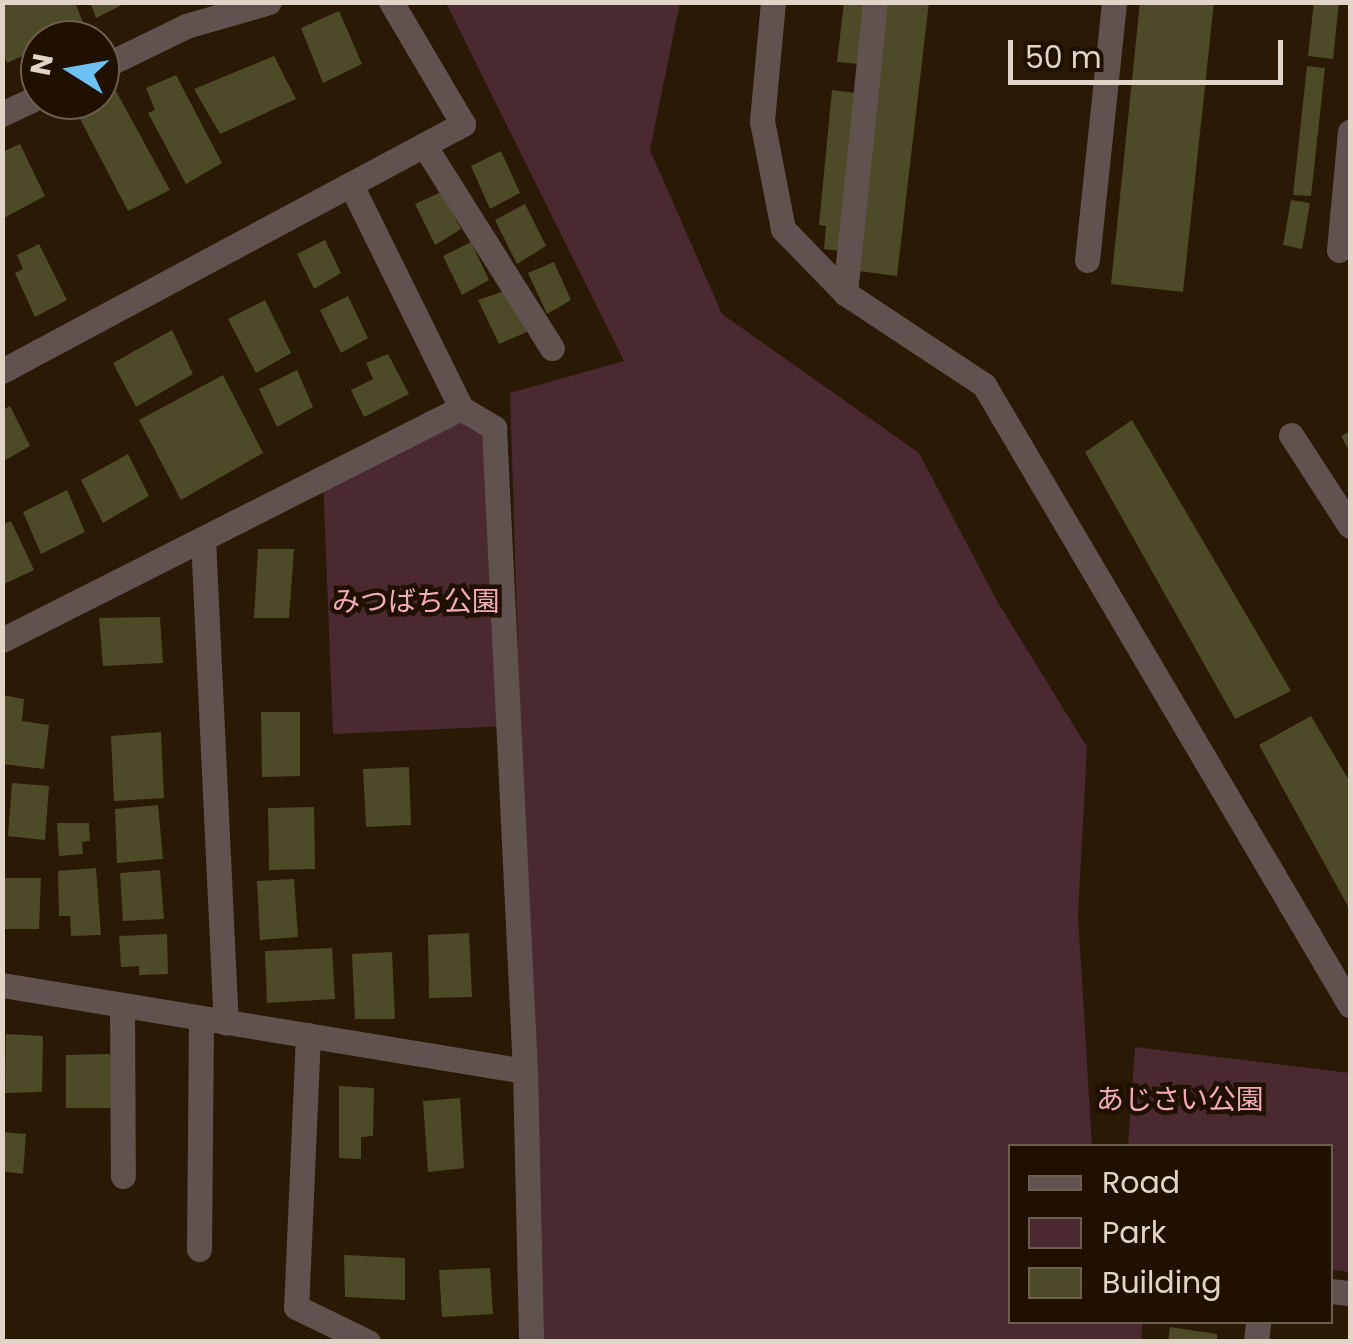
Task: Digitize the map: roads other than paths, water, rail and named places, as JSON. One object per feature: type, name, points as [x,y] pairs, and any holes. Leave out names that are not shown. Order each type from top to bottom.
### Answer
[{"type":"street","points":[[120,58],[186,26],[269,2]]},
{"type":"street","points":[[2,371],[463,124],[391,2]]},
{"type":"street","points":[[773,2],[762,122],[783,230],[845,293],[984,385],[1350,1004]]},
{"type":"street","points":[[845,293],[874,2]]},
{"type":"street","points":[[1086,260],[1114,2]]},
{"type":"street","points":[[1339,250],[1350,132]]},
{"type":"street","points":[[424,145],[552,348]]},
{"type":"street","points":[[351,185],[461,408],[494,428],[526,1071],[531,1342]]},
{"type":"street","points":[[2,640],[461,408]]},
{"type":"street","points":[[1291,435],[1350,526]]},
{"type":"street","points":[[198,1249],[213,1020],[203,539]]},
{"type":"street","points":[[2,985],[526,1071]]},
{"type":"street","points":[[122,1005],[122,1176]]},
{"type":"street","points":[[308,1035],[296,1307],[368,1342]]},
{"type":"park label","name":"みつばち公園","points":[[416,602]]},
{"type":"park label","name":"あじさい公園","points":[[1180,1100]]}]
